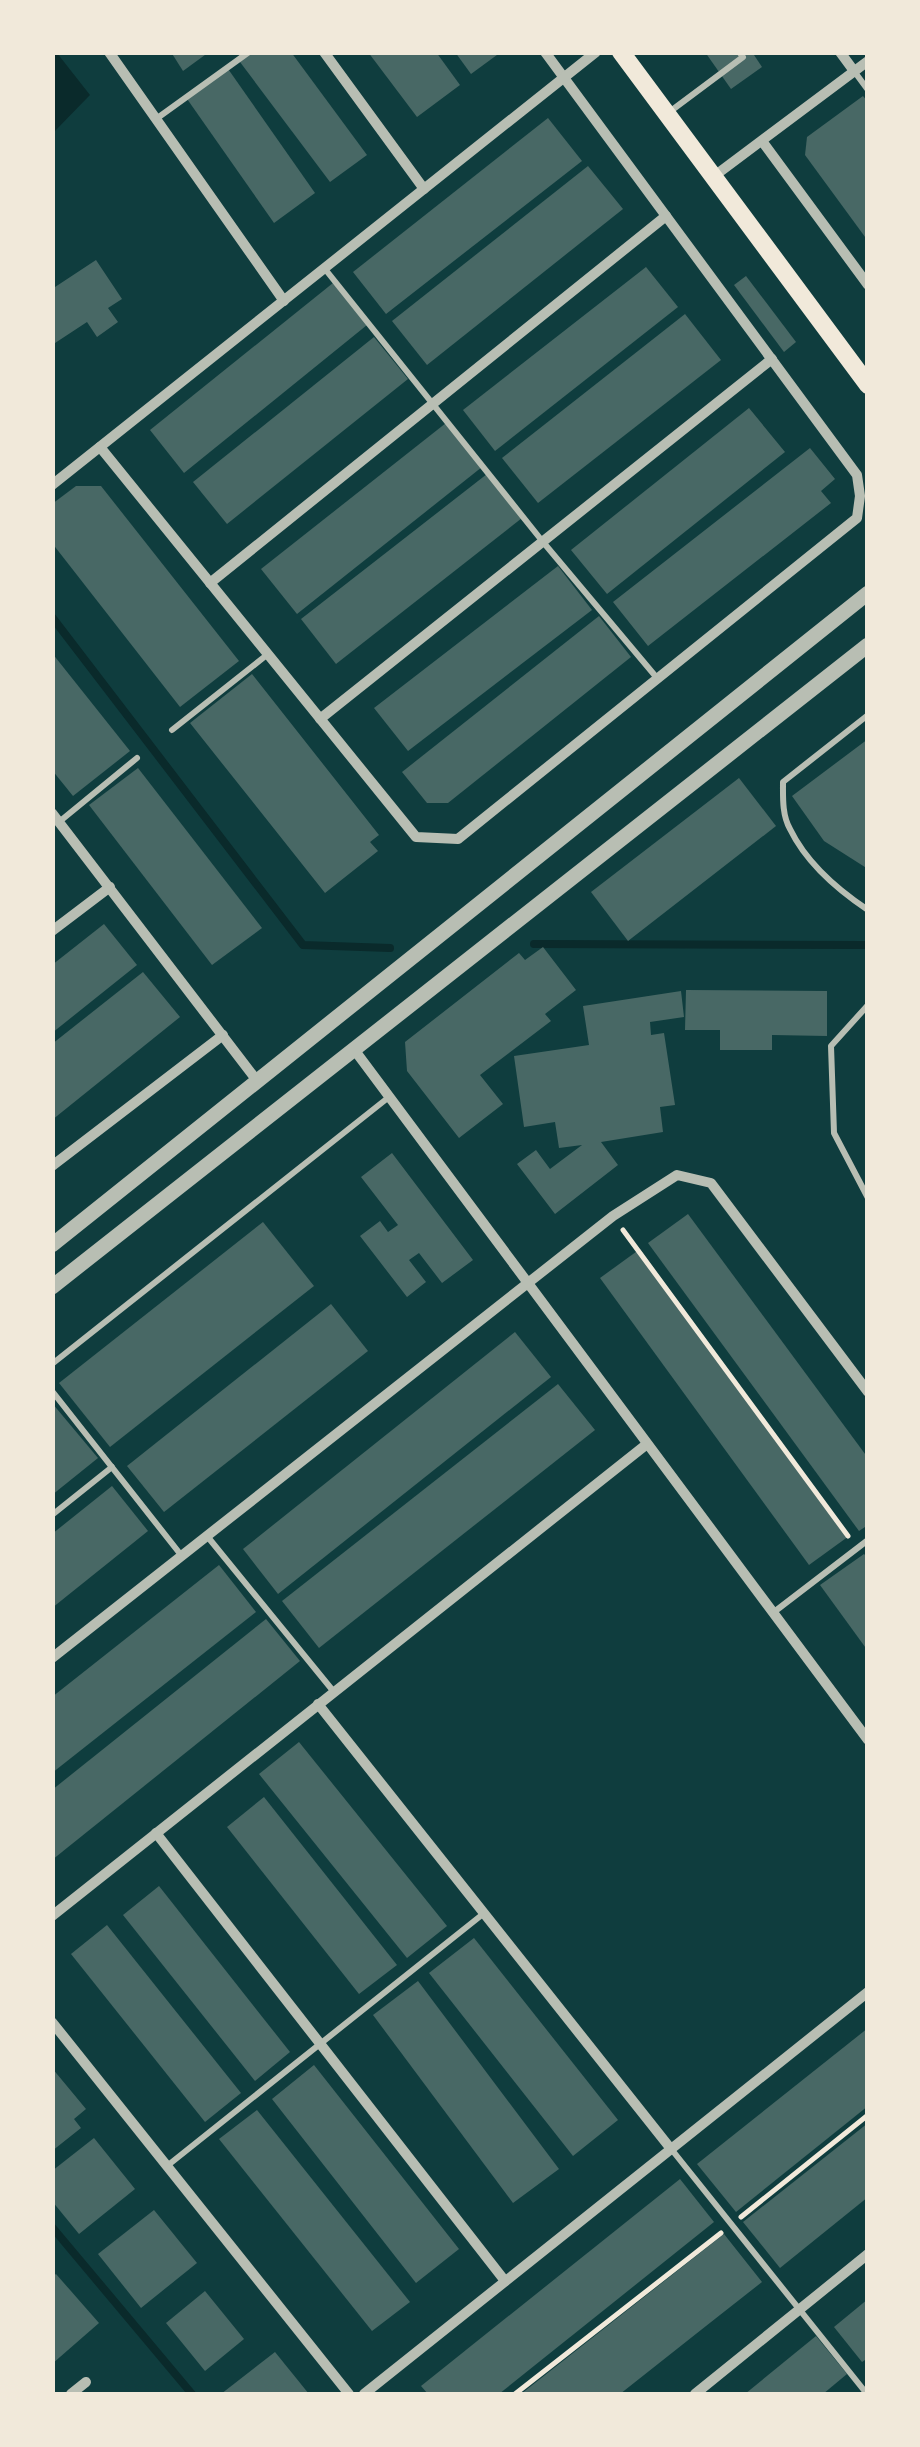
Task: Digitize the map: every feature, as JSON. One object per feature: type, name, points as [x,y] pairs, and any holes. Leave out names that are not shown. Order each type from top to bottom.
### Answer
[{"type":"main road","points":[[621,52],[868,386]]},
{"type":"street","points":[[109,52],[284,301]]},
{"type":"street","points":[[324,52],[424,190]]},
{"type":"street","points":[[100,447],[416,838],[458,839],[857,518],[857,475],[544,52]]},
{"type":"street","points":[[52,485],[596,52]]},
{"type":"street","points":[[840,52],[854,71]]},
{"type":"street","points":[[714,177],[868,61]]},
{"type":"street","points":[[762,140],[868,285]]},
{"type":"street","points":[[210,582],[666,216]]},
{"type":"street","points":[[320,719],[772,359]]},
{"type":"street","points":[[52,1245],[868,593]]},
{"type":"street","points":[[52,1287],[868,644]]},
{"type":"street","points":[[56,817],[258,1082]]},
{"type":"street","points":[[52,931],[110,888]]},
{"type":"street","points":[[52,1166],[222,1035]]},
{"type":"street","points":[[352,1048],[868,1740]]},
{"type":"street","points":[[52,1658],[613,1216],[677,1175],[711,1184],[868,1392]]},
{"type":"street","points":[[52,1916],[647,1444]]},
{"type":"street","points":[[318,1704],[672,2148]]},
{"type":"street","points":[[156,1833],[506,2281]]},
{"type":"street","points":[[364,2394],[868,1992]]},
{"type":"street","points":[[52,2022],[349,2394]]},
{"type":"street","points":[[694,2394],[868,2254]]},
{"type":"street","points":[[71,2394],[86,2382]]},
{"type":"lane","points":[[156,120],[248,52]]},
{"type":"lane","points":[[667,114],[743,57],[739,52]]},
{"type":"lane","points":[[854,71],[868,90]]},
{"type":"lane","points":[[325,268],[543,542],[657,678]]},
{"type":"lane","points":[[172,730],[268,654]]},
{"type":"lane","points":[[868,716],[783,782],[783,804],[789,828],[814,862],[844,894],[868,910]]},
{"type":"lane","points":[[56,817],[137,758]]},
{"type":"lane","points":[[868,1005],[831,1046],[834,1133],[868,1198]]},
{"type":"lane","points":[[52,1364],[389,1097]]},
{"type":"lane","points":[[52,1391],[182,1556]]},
{"type":"lane","points":[[52,1514],[112,1467]]},
{"type":"lane","points":[[206,1536],[334,1692]]},
{"type":"lane","points":[[773,1613],[868,1540]]},
{"type":"lane","points":[[168,2166],[484,1913]]},
{"type":"lane","points":[[672,2148],[867,2394]]},
{"type":"path","points":[[613,1216],[856,1548]]},
{"type":"path","points":[[515,2394],[868,2115]]},
{"type":"water","points":[[53,52],[90,95],[53,133]]},
{"type":"building","points":[[171,52],[209,52],[183,71]]},
{"type":"building","points":[[244,52],[291,52],[367,155],[330,182],[237,58]]},
{"type":"building","points":[[368,52],[436,52],[460,85],[417,117]]},
{"type":"building","points":[[455,52],[501,52],[471,74]]},
{"type":"building","points":[[705,52],[752,52],[762,67],[731,89]]},
{"type":"building","points":[[226,66],[315,193],[274,223],[185,96]]},
{"type":"building","points":[[863,96],[868,102],[868,241],[805,155],[807,137]]},
{"type":"building","points":[[548,118],[582,161],[386,314],[353,272]]},
{"type":"building","points":[[588,166],[623,209],[427,365],[392,321]]},
{"type":"building","points":[[96,260],[122,299],[108,308],[118,322],[97,337],[87,322],[52,345],[52,289]]},
{"type":"building","points":[[646,267],[678,307],[495,451],[463,410]]},
{"type":"building","points":[[746,276],[796,342],[784,352],[734,285]]},
{"type":"building","points":[[333,283],[367,325],[184,473],[150,430]]},
{"type":"building","points":[[685,314],[721,360],[538,503],[502,458]]},
{"type":"building","points":[[374,337],[408,379],[227,524],[193,482]]},
{"type":"building","points":[[749,408],[785,452],[607,594],[571,550]]},
{"type":"building","points":[[446,423],[482,467],[297,614],[261,569]]},
{"type":"building","points":[[810,448],[835,479],[821,491],[831,503],[648,646],[613,602]]},
{"type":"building","points":[[487,474],[522,518],[336,664],[301,619]]},
{"type":"building","points":[[76,486],[101,486],[239,661],[180,707],[52,543],[52,504]]},
{"type":"building","points":[[558,566],[592,610],[408,751],[374,708]]},
{"type":"building","points":[[599,616],[631,657],[448,803],[427,803],[402,772]]},
{"type":"building","points":[[52,653],[130,751],[73,796],[52,770]]},
{"type":"building","points":[[252,674],[379,835],[370,842],[378,851],[325,893],[190,723]]},
{"type":"building","points":[[868,739],[868,869],[824,841],[792,796]]},
{"type":"building","points":[[138,768],[262,928],[212,965],[89,805]]},
{"type":"building","points":[[739,778],[776,826],[628,941],[591,892]]},
{"type":"building","points":[[104,924],[137,965],[52,1033],[52,965]]},
{"type":"building","points":[[543,947],[576,990],[545,1014],[551,1021],[480,1075],[503,1104],[459,1138],[407,1071],[405,1042],[519,953],[525,960]]},
{"type":"building","points":[[143,972],[180,1017],[52,1120],[52,1044]]},
{"type":"building","points":[[686,990],[827,991],[827,1036],[772,1035],[772,1050],[720,1050],[720,1030],[685,1030]]},
{"type":"building","points":[[681,991],[684,1017],[650,1022],[651,1035],[664,1033],[675,1105],[660,1107],[663,1132],[601,1142],[618,1165],[555,1214],[517,1164],[536,1150],[550,1169],[582,1145],[559,1148],[555,1122],[524,1127],[514,1056],[589,1045],[583,1006]]},
{"type":"building","points":[[392,1153],[473,1260],[442,1283],[419,1253],[409,1260],[426,1282],[407,1297],[360,1236],[380,1221],[388,1232],[398,1225],[361,1177]]},
{"type":"building","points":[[688,1214],[868,1458],[868,1525],[859,1531],[648,1243]]},
{"type":"building","points":[[263,1222],[314,1286],[110,1447],[59,1383]]},
{"type":"building","points":[[640,1249],[849,1536],[809,1565],[600,1278]]},
{"type":"building","points":[[331,1304],[368,1351],[164,1512],[127,1466]]},
{"type":"building","points":[[515,1332],[551,1377],[278,1594],[243,1549]]},
{"type":"building","points":[[558,1384],[595,1430],[319,1648],[282,1601]]},
{"type":"building","points":[[52,1403],[98,1458],[52,1495]]},
{"type":"building","points":[[112,1486],[148,1531],[52,1608],[52,1534]]},
{"type":"building","points":[[864,1554],[868,1558],[868,1651],[820,1585]]},
{"type":"building","points":[[219,1565],[256,1612],[52,1773],[52,1697]]},
{"type":"building","points":[[266,1619],[300,1661],[52,1860],[52,1790]]},
{"type":"building","points":[[299,1742],[447,1926],[407,1958],[259,1774]]},
{"type":"building","points":[[264,1797],[397,1965],[359,1994],[227,1827]]},
{"type":"building","points":[[159,1886],[290,2052],[255,2081],[123,1915]]},
{"type":"building","points":[[107,1925],[241,2093],[205,2122],[71,1954]]},
{"type":"building","points":[[474,1938],[618,2120],[573,2156],[429,1973]]},
{"type":"building","points":[[418,1981],[559,2169],[513,2203],[373,2015]]},
{"type":"building","points":[[868,2028],[868,2106],[736,2212],[697,2164]]},
{"type":"building","points":[[314,2065],[459,2249],[416,2283],[272,2099]]},
{"type":"building","points":[[52,2068],[86,2109],[74,2119],[81,2128],[52,2151]]},
{"type":"building","points":[[257,2110],[410,2302],[372,2331],[219,2139]]},
{"type":"building","points":[[868,2123],[868,2197],[780,2268],[743,2222]]},
{"type":"building","points":[[94,2138],[135,2189],[79,2234],[52,2201],[52,2171]]},
{"type":"building","points":[[680,2179],[714,2222],[499,2394],[428,2394],[421,2386]]},
{"type":"building","points":[[154,2210],[197,2263],[141,2308],[98,2254]]},
{"type":"building","points":[[724,2234],[762,2282],[620,2394],[521,2394]]},
{"type":"building","points":[[56,2274],[99,2323],[52,2364],[52,2277]]},
{"type":"building","points":[[205,2291],[244,2339],[205,2371],[166,2323]]},
{"type":"building","points":[[868,2299],[868,2358],[862,2362],[834,2327]]},
{"type":"building","points":[[816,2336],[847,2374],[823,2394],[745,2394]]},
{"type":"building","points":[[275,2352],[309,2394],[221,2394]]},
{"type":"waterway","points":[[52,617],[303,945],[390,948]]},
{"type":"waterway","points":[[534,944],[868,945]]},
{"type":"waterway","points":[[52,2227],[192,2394]]}]
